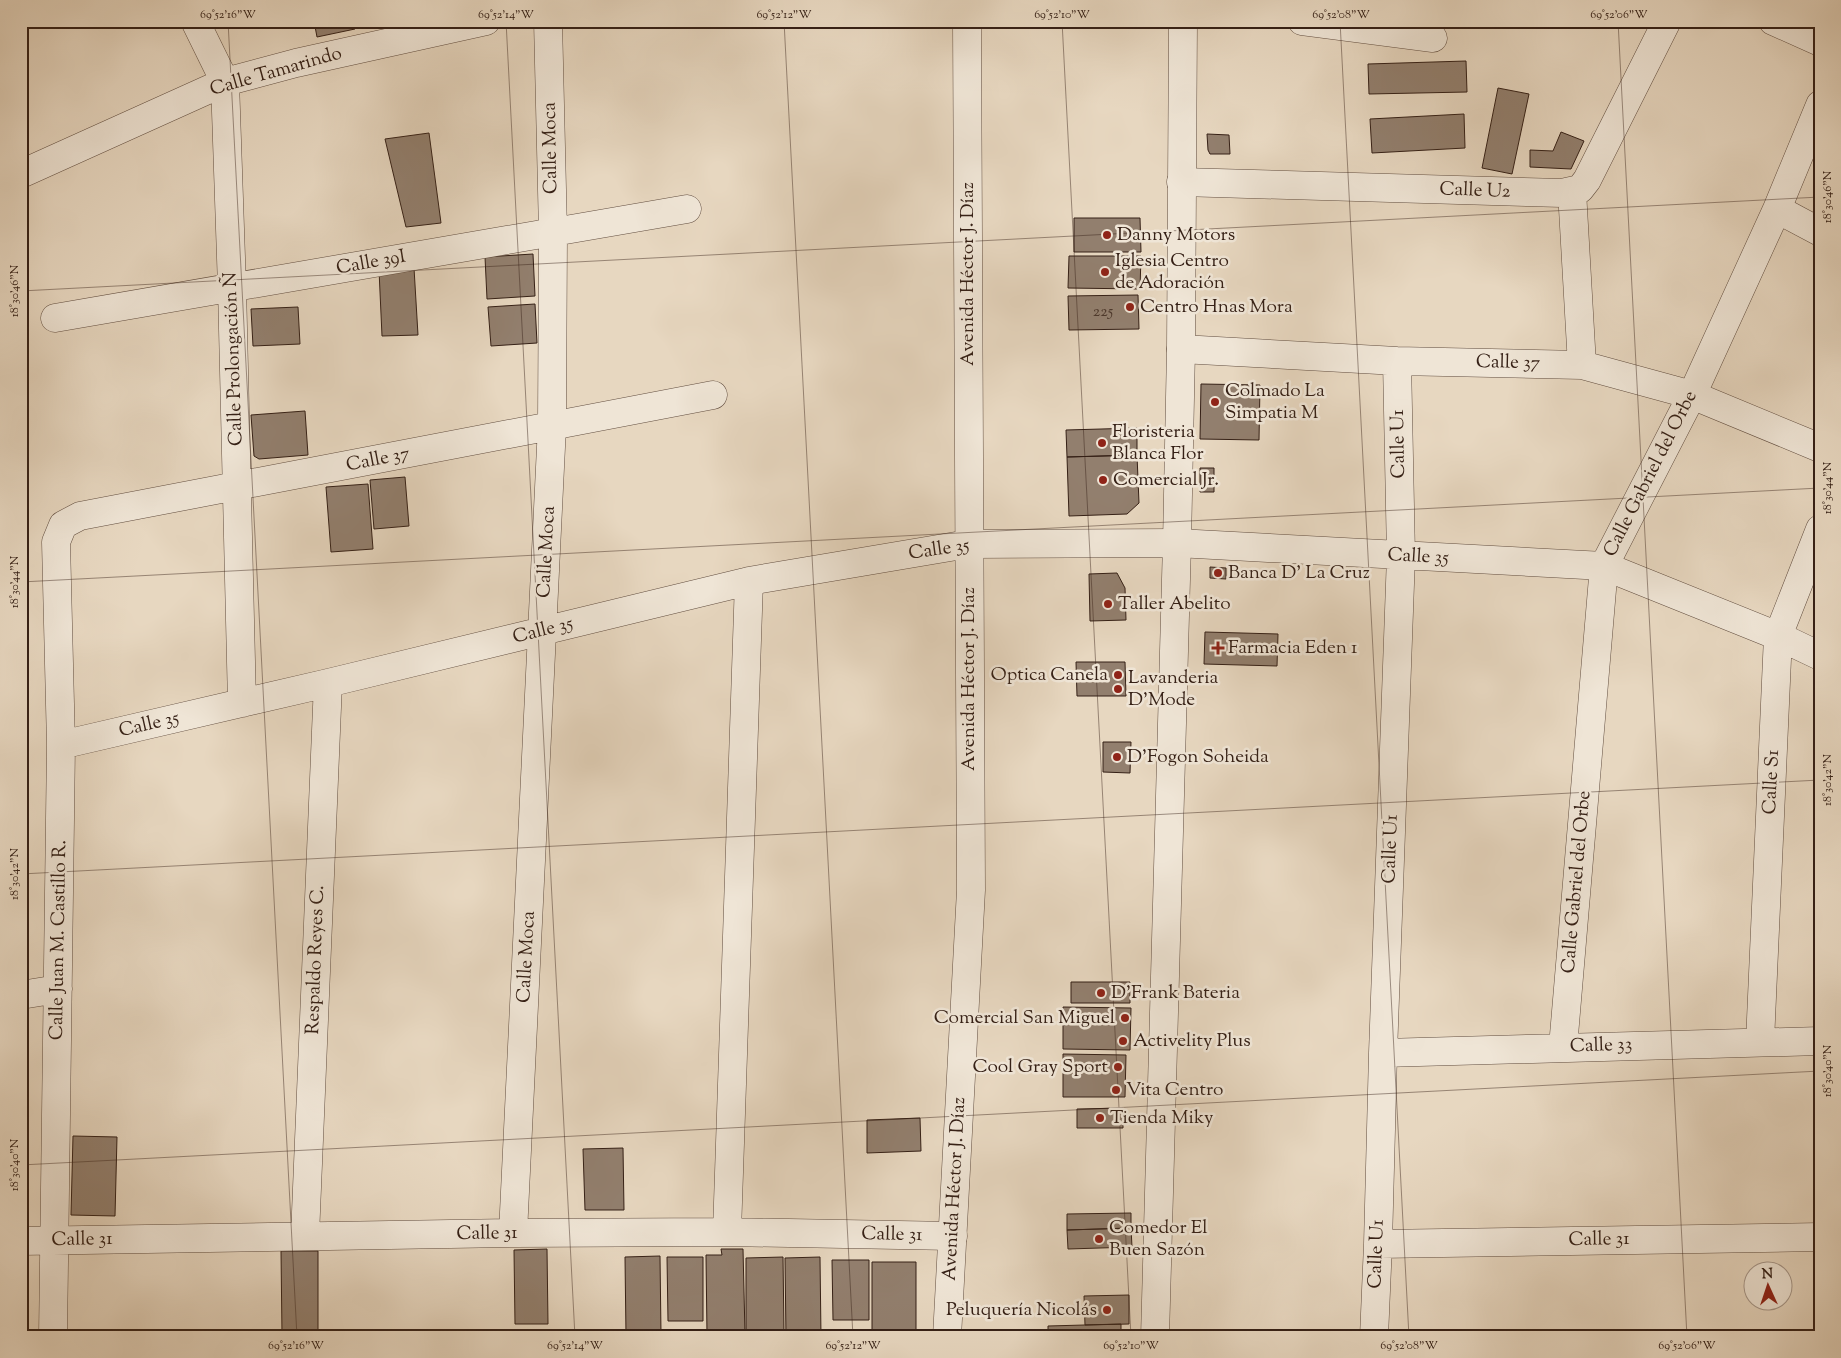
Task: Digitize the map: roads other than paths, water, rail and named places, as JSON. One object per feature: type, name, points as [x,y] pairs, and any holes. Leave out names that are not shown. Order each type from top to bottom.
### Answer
[{"type":"street","name":"Calle Prolongación Ñ","points":[[195,21],[225,82],[242,703]]},
{"type":"street","name":"Calle Tamarindo","points":[[21,174],[225,82],[296,63],[486,21]]},
{"type":"street","name":"Calle Moca","points":[[513,1233],[552,426],[553,232],[548,21]]},
{"type":"street","name":"Avenida Héctor J. Díaz","points":[[947,1337],[971,890],[967,21]]},
{"type":"street","points":[[1155,1337],[1177,543],[1181,348],[1183,21]]},
{"type":"street","points":[[1302,21],[1433,38]]},
{"type":"street","points":[[1582,365],[1572,191],[1580,189],[1587,180],[1667,21]]},
{"type":"street","points":[[1773,21],[1820,42]]},
{"type":"street","name":"Calle Gabriel del Orbe","points":[[1563,1047],[1604,566],[1692,395],[1776,209],[1820,105]]},
{"type":"street","name":"Calle U2","points":[[1181,182],[1562,193],[1572,191]]},
{"type":"street","name":"Calle 39I","points":[[55,318],[687,209]]},
{"type":"street","points":[[1776,209],[1820,232]]},
{"type":"street","name":"Calle 37","points":[[1181,348],[1396,361],[1582,365],[1692,395],[1820,448]]},
{"type":"street","name":"Calle U1","points":[[1374,1337],[1401,556],[1396,361]]},
{"type":"street","name":"Calle 37","points":[[56,542],[63,525],[80,516],[712,395]]},
{"type":"street","name":"Calle S1","points":[[1760,1042],[1778,636],[1820,529]]},
{"type":"street","name":"Calle Juan M. Castillo R.","points":[[53,1337],[61,745],[56,542]]},
{"type":"street","name":"Calle 35","points":[[61,745],[328,683],[749,581],[968,544],[1177,543],[1604,566],[1778,636],[1820,656]]},
{"type":"street","points":[[727,1232],[749,581]]},
{"type":"street","name":"Respaldo Reyes C.","points":[[305,1236],[328,683]]},
{"type":"street","points":[[21,995],[58,989]]},
{"type":"street","name":"Calle 33","points":[[1383,1053],[1820,1041]]},
{"type":"street","name":"Calle 31","points":[[21,1241],[513,1233],[727,1232],[953,1236]]},
{"type":"street","name":"Calle 31","points":[[1378,1244],[1820,1237]]},
{"type":"place","name":"Danny Motors","points":[[1107,235]]},
{"type":"place","name":"Iglesia Centro de Adoración","points":[[1105,272]]},
{"type":"place","name":"Centro Hnas Mora","points":[[1130,307]]},
{"type":"place","name":"Colmado La Simpatia M","points":[[1215,402]]},
{"type":"place","name":"Floristeria Blanca Flor","points":[[1102,443]]},
{"type":"place","name":"Comercial Jr.","points":[[1103,480]]},
{"type":"place","name":"Banca D' La Cruz","points":[[1218,573]]},
{"type":"place","name":"Taller Abelito","points":[[1108,604]]},
{"type":"place","name":"Farmacia Eden 1","points":[[1218,648]]},
{"type":"place","name":"Optica Canela","points":[[1118,675]]},
{"type":"place","name":"Lavanderia D'Mode","points":[[1118,689]]},
{"type":"place","name":"D'Fogon Soheida","points":[[1117,757]]},
{"type":"place","name":"D'Frank Bateria","points":[[1101,993]]},
{"type":"place","name":"Comercial San Miguel","points":[[1125,1018]]},
{"type":"place","name":"Activelity Plus","points":[[1123,1041]]},
{"type":"place","name":"Cool Gray Sport","points":[[1118,1067]]},
{"type":"place","name":"Vita Centro","points":[[1116,1090]]},
{"type":"place","name":"Tienda Miky","points":[[1100,1118]]},
{"type":"place","name":"Comedor El Buen Sazón","points":[[1099,1239]]},
{"type":"place","name":"Peluquería Nicolás","points":[[1107,1310]]}]
